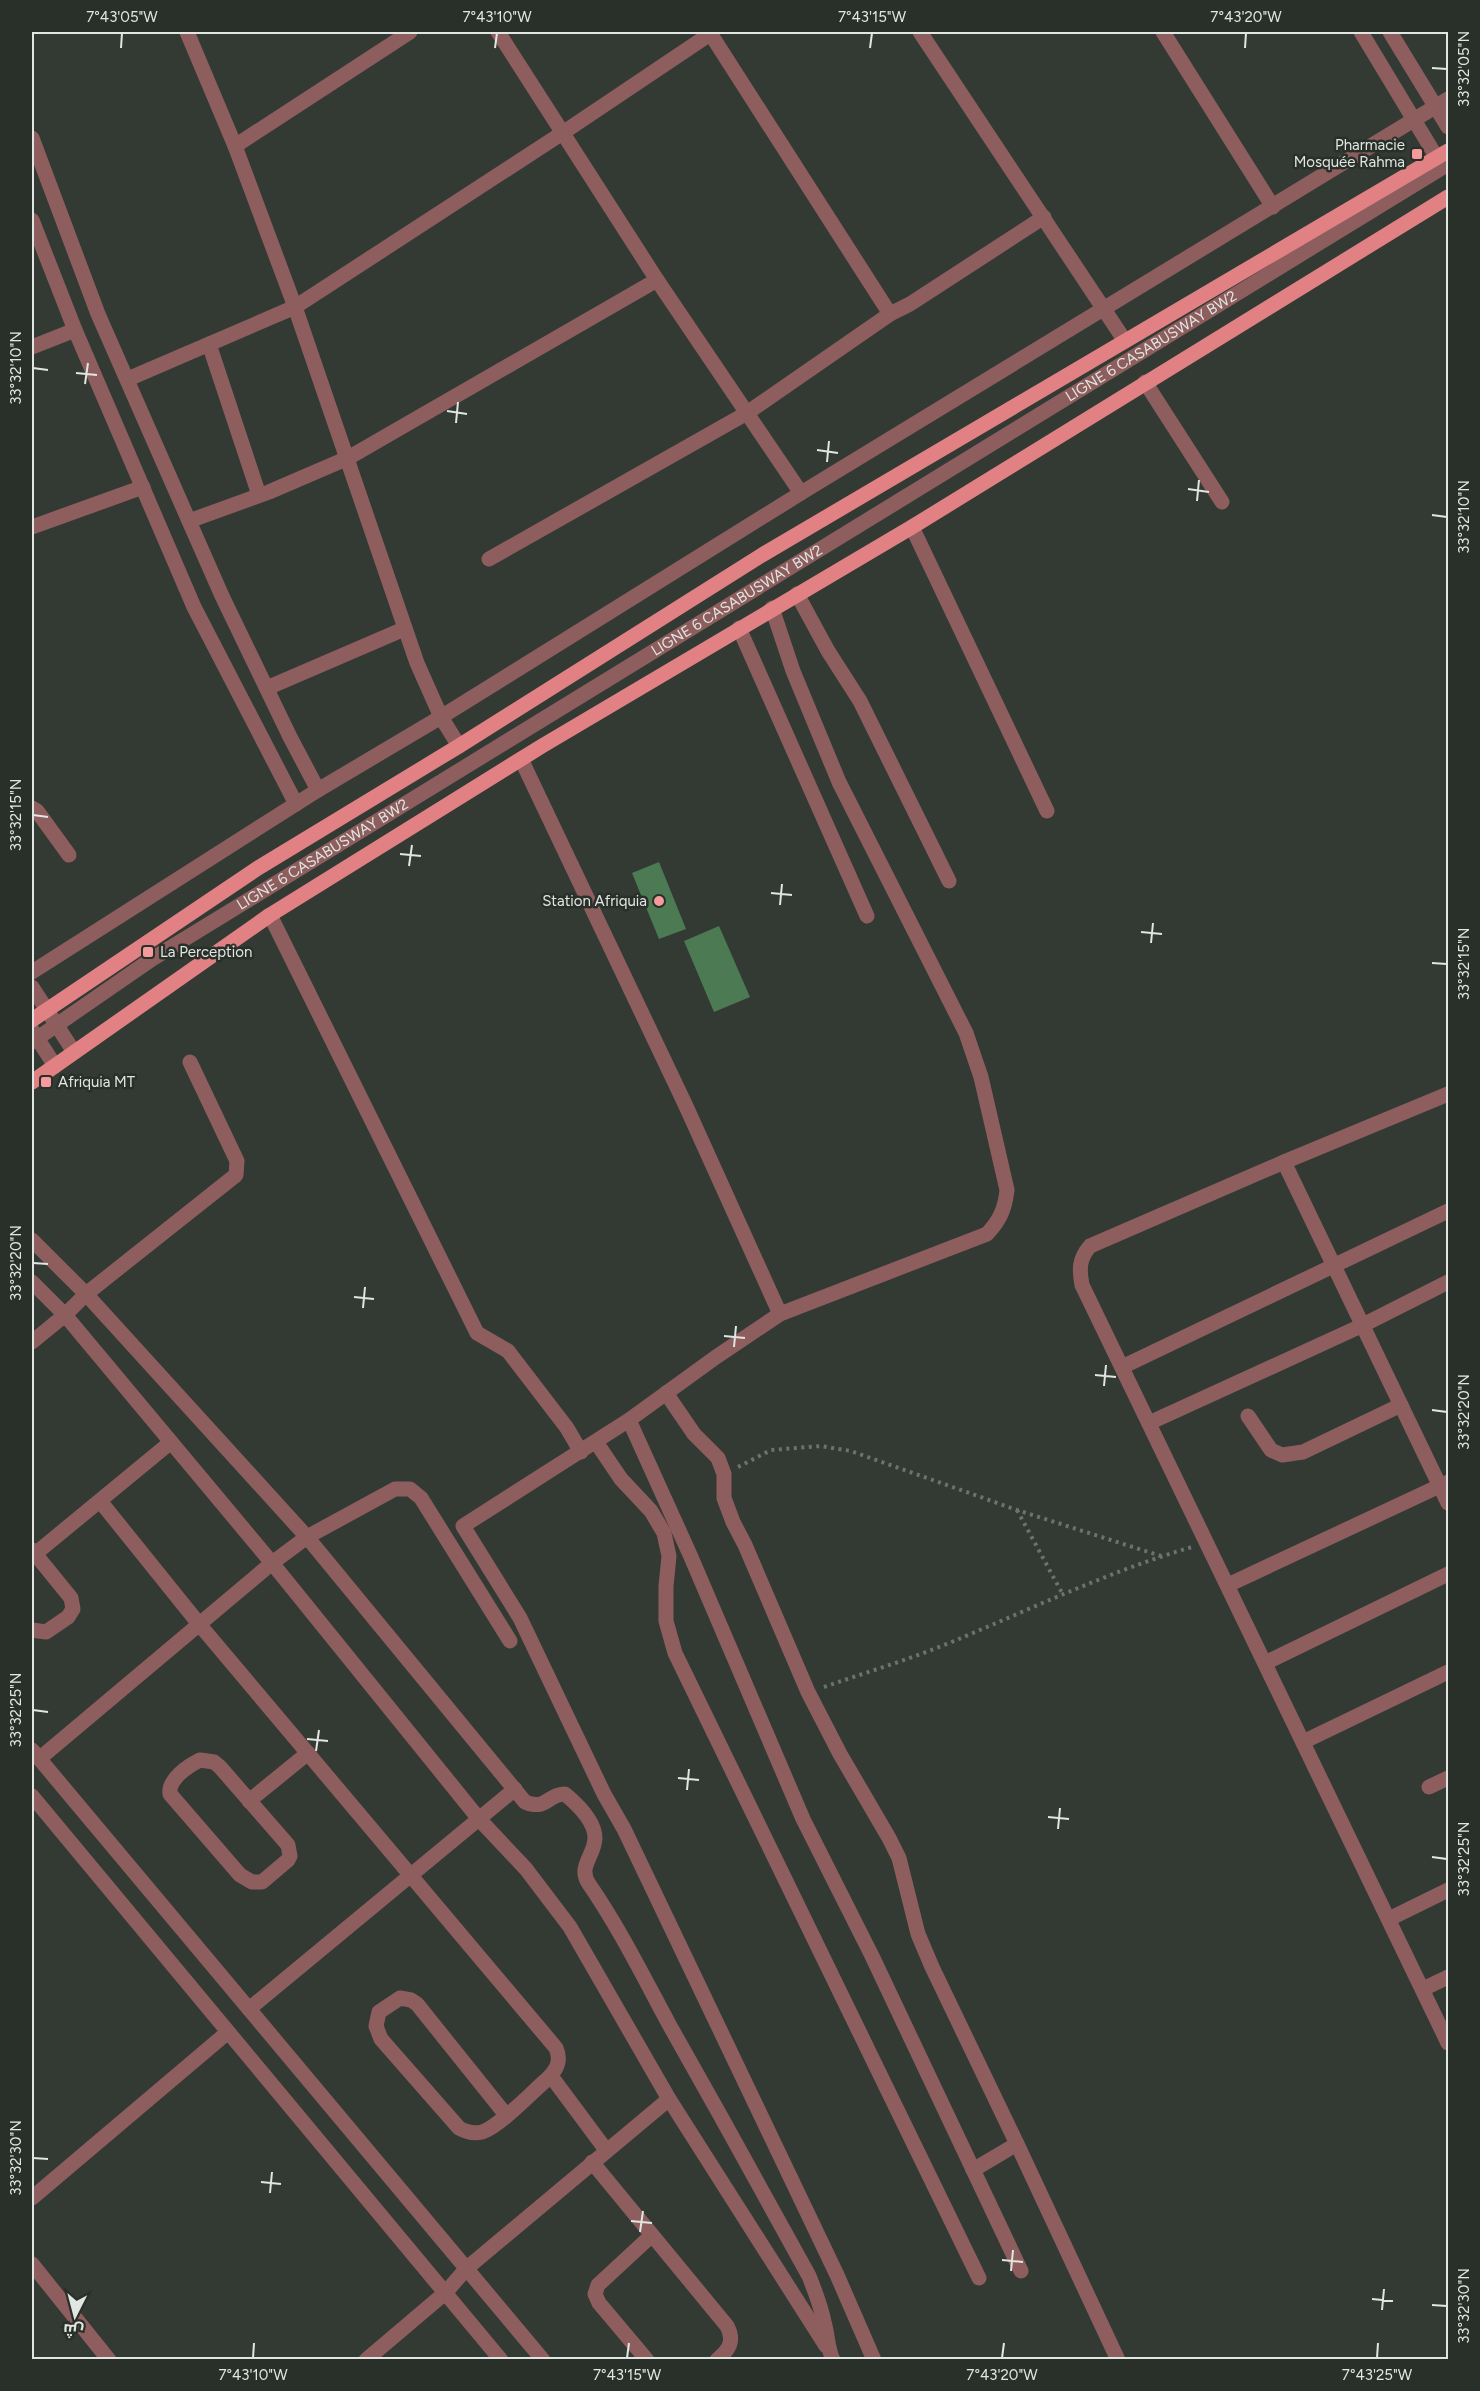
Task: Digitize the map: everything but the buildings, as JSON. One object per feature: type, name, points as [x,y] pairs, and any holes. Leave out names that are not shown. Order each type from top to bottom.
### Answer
[{"type":"main road","points":[[32,1020],[258,868],[459,746],[762,555],[1125,341],[1445,157]]},
{"type":"main road","points":[[32,1082],[270,915],[521,759],[912,527],[1449,197]]},
{"type":"street","points":[[187,32],[235,146],[295,307],[405,629],[441,717],[459,746]]},
{"type":"street","points":[[235,146],[410,32]]},
{"type":"street","points":[[498,32],[657,279],[801,492]]},
{"type":"street","points":[[128,379],[295,307],[564,132],[712,32],[890,314]]},
{"type":"street","points":[[920,32],[1125,341]]},
{"type":"street","points":[[1163,32],[1273,207]]},
{"type":"street","points":[[1361,32],[1415,120],[1445,157]]},
{"type":"street","points":[[1390,32],[1443,103],[1449,127]]},
{"type":"street","points":[[32,972],[318,790],[441,717],[801,492],[1443,103]]},
{"type":"street","points":[[32,138],[98,314],[222,596],[318,790]]},
{"type":"street","name":"LIGNE 6 CASABUSWAY BW2","points":[[58,1028],[152,959],[1445,157]]},
{"type":"street","name":"LIGNE 6 CASABUSWAY BW2","points":[[34,1041],[1449,174]]},
{"type":"street","points":[[489,559],[747,413],[890,314],[910,304],[1044,217]]},
{"type":"street","points":[[32,220],[75,330],[213,645],[296,804]]},
{"type":"street","points":[[189,521],[348,458],[657,279]]},
{"type":"street","points":[[32,347],[75,330]]},
{"type":"street","points":[[209,344],[259,495]]},
{"type":"street","points":[[1145,382],[1222,502]]},
{"type":"street","points":[[32,526],[143,487]]},
{"type":"street","points":[[912,527],[1047,811]]},
{"type":"street","points":[[797,594],[828,651],[860,701],[949,882]]},
{"type":"street","points":[[772,608],[793,671],[839,782],[976,1057],[1007,1190],[1006,1205],[999,1222],[987,1234],[780,1314],[629,1420],[463,1526],[520,1618],[604,1794],[624,1829],[837,2275],[874,2360]]},
{"type":"street","points":[[740,628],[867,916]]},
{"type":"street","points":[[267,688],[405,629]]},
{"type":"street","points":[[521,759],[685,1104],[780,1314]]},
{"type":"street","points":[[32,808],[37,811],[69,855]]},
{"type":"street","points":[[270,915],[477,1333],[508,1351],[567,1428],[581,1452]]},
{"type":"street","points":[[32,987],[74,1052]]},
{"type":"street","points":[[34,1041],[55,1066]]},
{"type":"street","points":[[32,1341],[65,1315],[86,1294],[236,1175],[237,1161],[190,1062]]},
{"type":"street","points":[[1449,1094],[1090,1246],[1083,1254],[1079,1272],[1082,1285],[1449,2043]]},
{"type":"street","points":[[1284,1162],[1361,1326],[1444,1483],[1449,1503]]},
{"type":"street","points":[[1122,1367],[1449,1210]]},
{"type":"street","points":[[32,1240],[86,1294],[308,1537],[525,1802],[534,1806],[541,1805],[558,1794],[565,1794],[592,1824],[595,1838],[594,1847],[585,1868],[587,1882],[626,1943],[809,2276],[825,2325],[830,2354]]},
{"type":"street","points":[[32,1282],[65,1315],[272,1563],[479,1819],[526,1869],[570,1927],[669,2098],[830,2354]]},
{"type":"street","points":[[1149,1423],[1361,1326],[1449,1282]]},
{"type":"street","points":[[666,1393],[694,1434],[718,1458],[724,1474],[724,1498],[733,1522],[808,1692],[840,1754],[894,1848],[904,1874],[918,1934],[932,1967],[1119,2360]]},
{"type":"street","points":[[1248,1416],[1270,1450],[1282,1455],[1303,1452],[1401,1405]]},
{"type":"street","points":[[629,1420],[691,1557],[803,1819],[872,1956],[1021,2271]]},
{"type":"street","points":[[32,1630],[46,1632],[68,1617],[73,1609],[71,1598],[33,1552],[100,1501],[171,1442]]},
{"type":"street","points":[[596,1442],[621,1479],[651,1511],[664,1533],[669,1556],[666,1621],[675,1653],[979,2278]]},
{"type":"street","points":[[1228,1585],[1444,1483]]},
{"type":"street","points":[[510,1641],[421,1498],[410,1489],[395,1489],[308,1537],[272,1563],[35,1754],[543,2360]]},
{"type":"street","points":[[100,1501],[199,1624],[556,2048],[558,2067],[551,2076],[506,2115],[483,2132],[470,2132],[459,2128],[381,2039],[376,2026],[379,2012],[400,1998],[417,2004],[506,2115]]},
{"type":"street","points":[[1265,1663],[1449,1574]]},
{"type":"street","points":[[1303,1742],[1449,1672]]},
{"type":"street","points":[[249,1801],[309,1753]]},
{"type":"street","points":[[207,1760],[220,1767],[249,1801],[290,1850],[290,1856],[285,1864],[262,1882],[252,1882],[240,1875],[173,1798],[170,1788],[173,1781],[194,1763],[207,1760]]},
{"type":"street","points":[[1429,1787],[1449,1778]]},
{"type":"street","points":[[249,2009],[515,1789]]},
{"type":"street","points":[[32,1796],[501,2360]]},
{"type":"street","points":[[1389,1919],[1449,1890]]},
{"type":"street","points":[[1423,1989],[1449,1977]]},
{"type":"street","points":[[32,2198],[228,2032]]},
{"type":"street","points":[[551,2076],[606,2150]]},
{"type":"street","points":[[377,2356],[445,2293],[467,2268],[669,2098]]},
{"type":"street","points":[[973,2170],[1017,2144]]},
{"type":"street","points":[[592,2162],[730,2332],[731,2344],[717,2360]]},
{"type":"street","points":[[647,2360],[595,2294],[598,2285],[652,2235]]},
{"type":"street","points":[[32,2264],[109,2360]]},
{"type":"path","points":[[724,1474],[771,1450],[821,1446],[852,1451],[1017,1510],[1161,1556]]},
{"type":"path","points":[[1017,1510],[1062,1593]]},
{"type":"path","points":[[808,1692],[951,1642],[1062,1593],[1161,1556],[1207,1543]]},
{"type":"place","name":"Pharmacie Mosquée Rahma","points":[[1417,154]]},
{"type":"place","name":"Station Afriquia","points":[[659,901]]},
{"type":"place","name":"La Perception","points":[[148,952]]},
{"type":"place","name":"Afriquia MT","points":[[46,1082]]}]
